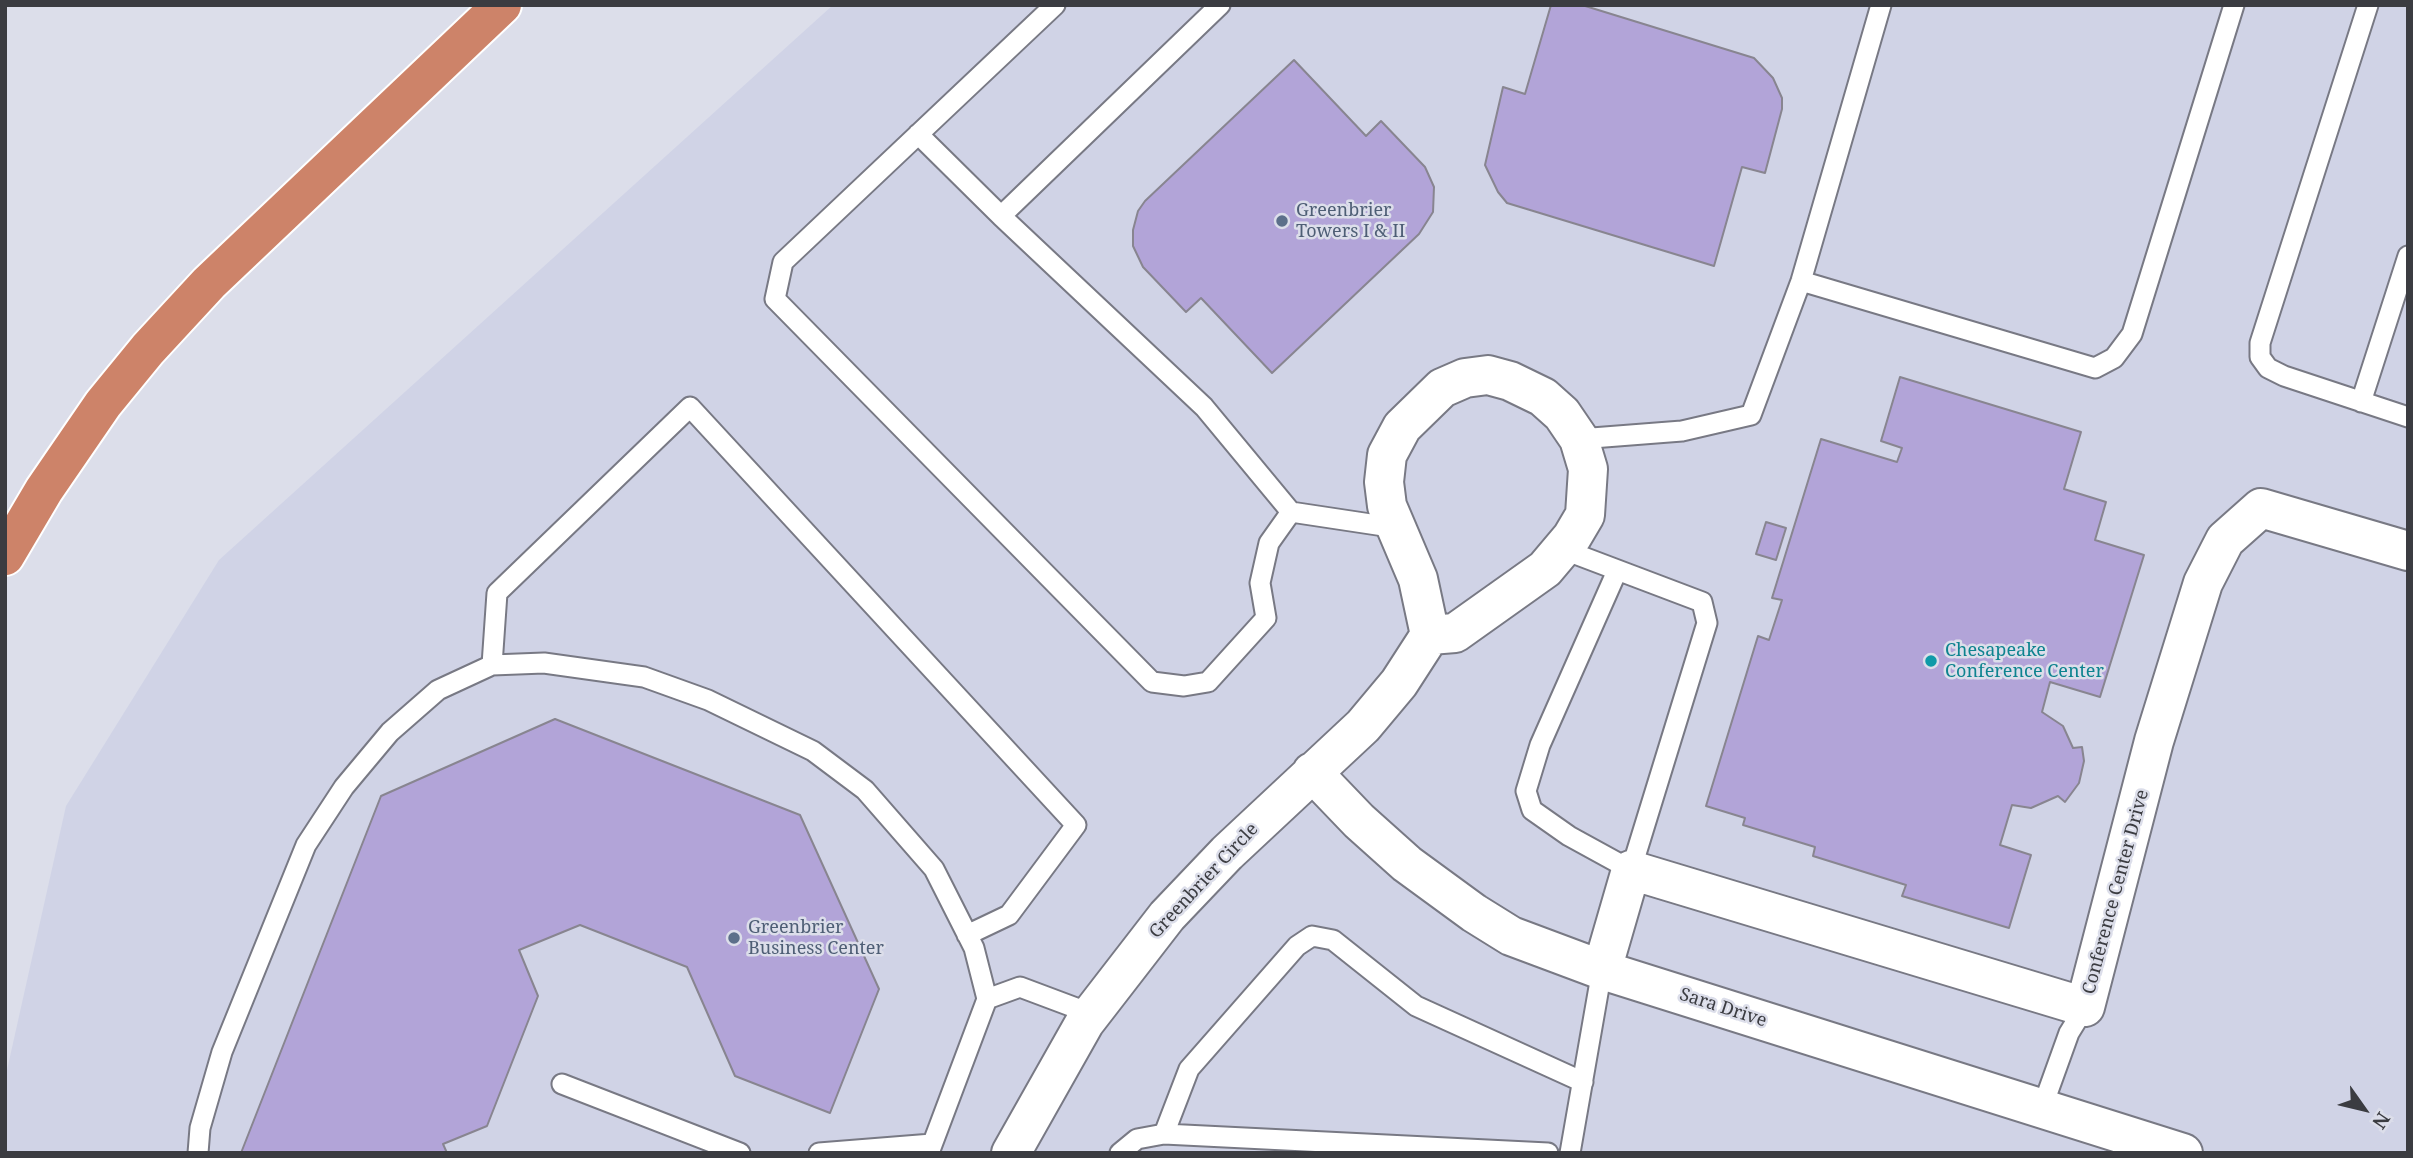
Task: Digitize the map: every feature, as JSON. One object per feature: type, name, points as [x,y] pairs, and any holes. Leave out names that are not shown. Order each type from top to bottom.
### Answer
[{"type":"highway","points":[[5,556],[51,480],[103,404],[148,349],[209,283],[502,5]]},
{"type":"street","points":[[1488,375],[1510,380],[1543,397],[1562,414],[1579,439],[1588,469],[1585,514],[1562,549],[1545,569],[1455,633],[1430,635],[1418,579],[1388,506],[1384,482],[1387,455],[1402,427],[1441,388],[1465,378],[1488,375]]},
{"type":"street","name":"Conference Center Drive","points":[[1631,870],[2085,1007],[2154,741],[2203,583],[2225,540],[2261,508],[2408,551]]},
{"type":"street","name":"Greenbrier Circle","points":[[1011,1153],[1092,1014],[1167,915],[1312,772],[1363,726],[1399,682],[1430,635]]},
{"type":"street","name":"Sara Drive","points":[[1312,772],[1359,821],[1407,864],[1474,913],[1511,936],[1602,970],[2183,1153]]},
{"type":"street","points":[[1602,970],[1631,870]]},
{"type":"lane","points":[[1055,5],[783,262],[775,299],[1152,682],[1184,686],[1209,682],[1266,618],[1260,583],[1269,543],[1291,512]]},
{"type":"lane","points":[[1001,216],[1220,5]]},
{"type":"lane","points":[[1579,439],[1682,431],[1751,415],[1801,281],[1881,5]]},
{"type":"lane","points":[[1801,281],[2095,369],[2114,358],[2132,334],[2234,5]]},
{"type":"lane","points":[[2368,5],[2260,343],[2260,357],[2268,368],[2408,417]]},
{"type":"lane","points":[[918,134],[1204,407],[1291,512],[1397,528]]},
{"type":"lane","points":[[2361,402],[2408,256]]},
{"type":"lane","points":[[492,665],[496,593],[690,407],[1076,825],[1009,915],[967,936]]},
{"type":"lane","points":[[1562,549],[1702,602],[1707,623],[1631,870],[1569,836],[1532,810],[1526,791],[1541,745],[1617,570]]},
{"type":"lane","points":[[198,1153],[200,1128],[222,1052],[306,845],[344,787],[390,732],[438,690],[492,665],[544,663],[644,677],[708,701],[813,751],[865,790],[934,869],[974,948],[986,999],[930,1148],[819,1153]]},
{"type":"lane","points":[[1164,1134],[1189,1069],[1297,946],[1312,936],[1332,940],[1416,1006],[1583,1082]]},
{"type":"lane","points":[[1570,1153],[1602,970]]},
{"type":"lane","points":[[986,999],[1020,987],[1092,1014]]},
{"type":"lane","points":[[2042,1108],[2069,1033],[2085,1007]]},
{"type":"lane","points":[[562,1084],[740,1153]]},
{"type":"lane","points":[[1121,1153],[1137,1139],[1164,1134],[1548,1153]]},
{"type":"shaded area","points":[[833,5],[2408,5],[2408,1153],[5,1153],[5,1079],[66,806],[219,560]]},
{"type":"building","points":[[1551,5],[1582,5],[1754,58],[1773,78],[1782,98],[1782,109],[1765,173],[1742,167],[1714,266],[1507,203],[1498,192],[1485,165],[1503,87],[1525,94]]},
{"type":"building","name":"Greenbrier Towers I & II","points":[[1294,60],[1366,136],[1381,121],[1425,167],[1434,187],[1433,212],[1419,234],[1272,373],[1201,298],[1186,312],[1143,267],[1133,246],[1133,230],[1138,211],[1145,201]]},
{"type":"building","name":"Chesapeake Conference Center","points":[[1900,377],[2081,432],[2064,489],[2106,502],[2095,540],[2144,555],[2100,697],[2050,682],[2042,712],[2063,726],[2073,748],[2082,747],[2084,761],[2079,783],[2065,802],[2058,796],[2031,808],[2012,805],[2000,845],[2031,855],[2009,928],[1902,896],[1906,885],[1813,856],[1815,847],[1743,825],[1745,818],[1706,806],[1758,636],[1769,640],[1782,600],[1772,598],[1821,439],[1897,462],[1902,448],[1881,441]]},
{"type":"building","points":[[1766,522],[1786,528],[1776,560],[1756,554]]},
{"type":"building","name":"Greenbrier Business Center","points":[[555,719],[800,815],[879,989],[830,1113],[735,1076],[687,967],[580,925],[519,950],[538,996],[487,1126],[443,1144],[447,1153],[241,1153],[381,796]]},
{"type":"place","name":"Greenbrier Towers I & II","points":[[1282,221]]},
{"type":"place","name":"Chesapeake Conference Center","points":[[1931,661]]},
{"type":"place","name":"Greenbrier Business Center","points":[[734,938]]}]
